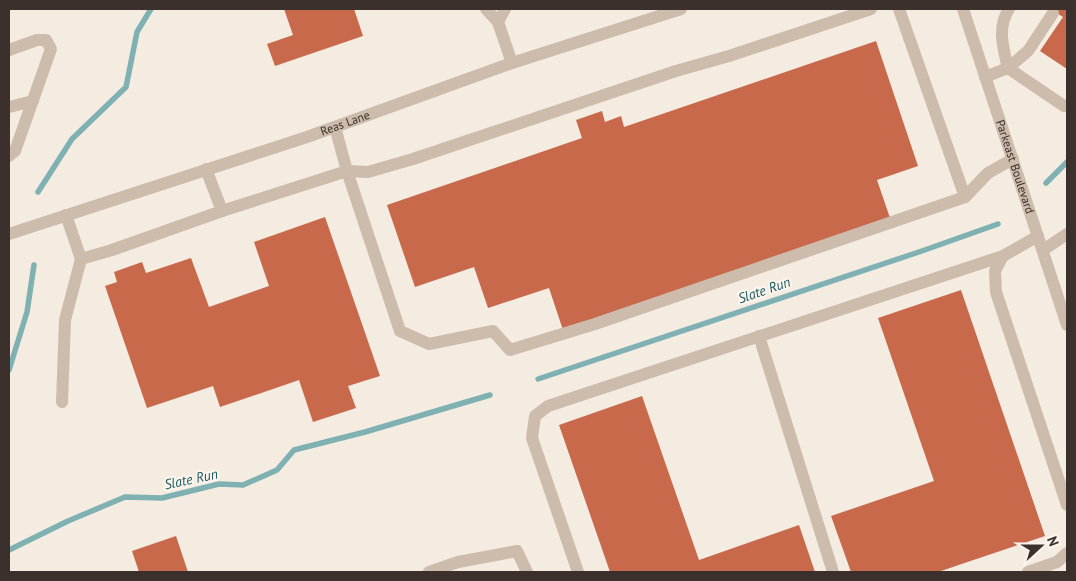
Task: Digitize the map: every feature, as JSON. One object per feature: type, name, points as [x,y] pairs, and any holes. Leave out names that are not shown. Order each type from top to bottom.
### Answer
[{"type":"street","points":[[486,9],[498,22],[512,63]]},
{"type":"street","points":[[498,22],[505,9]]},
{"type":"street","name":"Reas Lane","points":[[9,234],[335,127],[512,63],[681,9]]},
{"type":"street","points":[[81,259],[347,171],[368,172],[413,159],[676,71],[729,56],[871,9]]},
{"type":"street","points":[[899,9],[965,197]]},
{"type":"street","name":"Parkeast Boulevard","points":[[962,9],[1067,325]]},
{"type":"street","points":[[1009,9],[1005,15],[1001,38],[1008,68],[1064,106]]},
{"type":"street","points":[[985,77],[1008,68],[1028,51],[1053,13]]},
{"type":"street","points":[[9,50],[37,40],[46,40],[51,49],[15,151],[9,156]]},
{"type":"street","points":[[9,107],[33,101]]},
{"type":"street","points":[[335,127],[347,171],[400,331],[429,344],[493,331],[510,350],[688,293],[965,197],[988,173],[1013,159]]},
{"type":"street","points":[[206,169],[222,211]]},
{"type":"street","points":[[62,402],[65,320],[81,259],[66,215]]},
{"type":"street","points":[[1043,250],[1067,234]]},
{"type":"street","points":[[578,572],[532,438],[535,416],[548,406],[1003,256],[1038,236]]},
{"type":"street","points":[[1003,256],[995,271],[996,292],[1067,505]]},
{"type":"street","points":[[759,336],[833,572]]},
{"type":"street","points":[[429,572],[458,562],[517,551],[527,572]]},
{"type":"street","points":[[1028,572],[1057,562],[1067,553]]},
{"type":"building","points":[[284,9],[354,9],[363,36],[275,66],[267,44],[293,35]]},
{"type":"building","points":[[1050,9],[1067,9],[1067,69],[1040,51],[1063,17]]},
{"type":"building","points":[[876,41],[918,166],[877,180],[890,218],[563,330],[549,288],[488,308],[474,267],[415,287],[387,205],[582,138],[576,120],[602,111],[605,122],[621,116],[624,127]]},
{"type":"building","points":[[325,217],[380,376],[348,386],[356,408],[313,422],[299,380],[220,407],[213,386],[147,408],[105,286],[117,282],[114,272],[142,262],[146,273],[191,258],[209,307],[269,286],[254,242]]},
{"type":"building","points":[[961,290],[1045,536],[938,572],[851,572],[831,516],[934,481],[878,318]]},
{"type":"building","points":[[642,396],[699,560],[799,525],[815,572],[610,572],[559,425]]},
{"type":"building","points":[[176,536],[188,572],[139,572],[132,551]]},
{"type":"waterway","points":[[38,192],[72,139],[126,87],[137,32],[151,9]]},
{"type":"waterway","name":"Slate Run","points":[[1046,183],[1067,162]]},
{"type":"waterway","name":"Slate Run","points":[[538,379],[998,224]]},
{"type":"waterway","points":[[9,370],[27,312],[34,265]]},
{"type":"waterway","name":"Slate Run","points":[[9,550],[68,521],[125,497],[162,498],[219,484],[243,485],[277,470],[294,450],[365,432],[490,395]]}]
